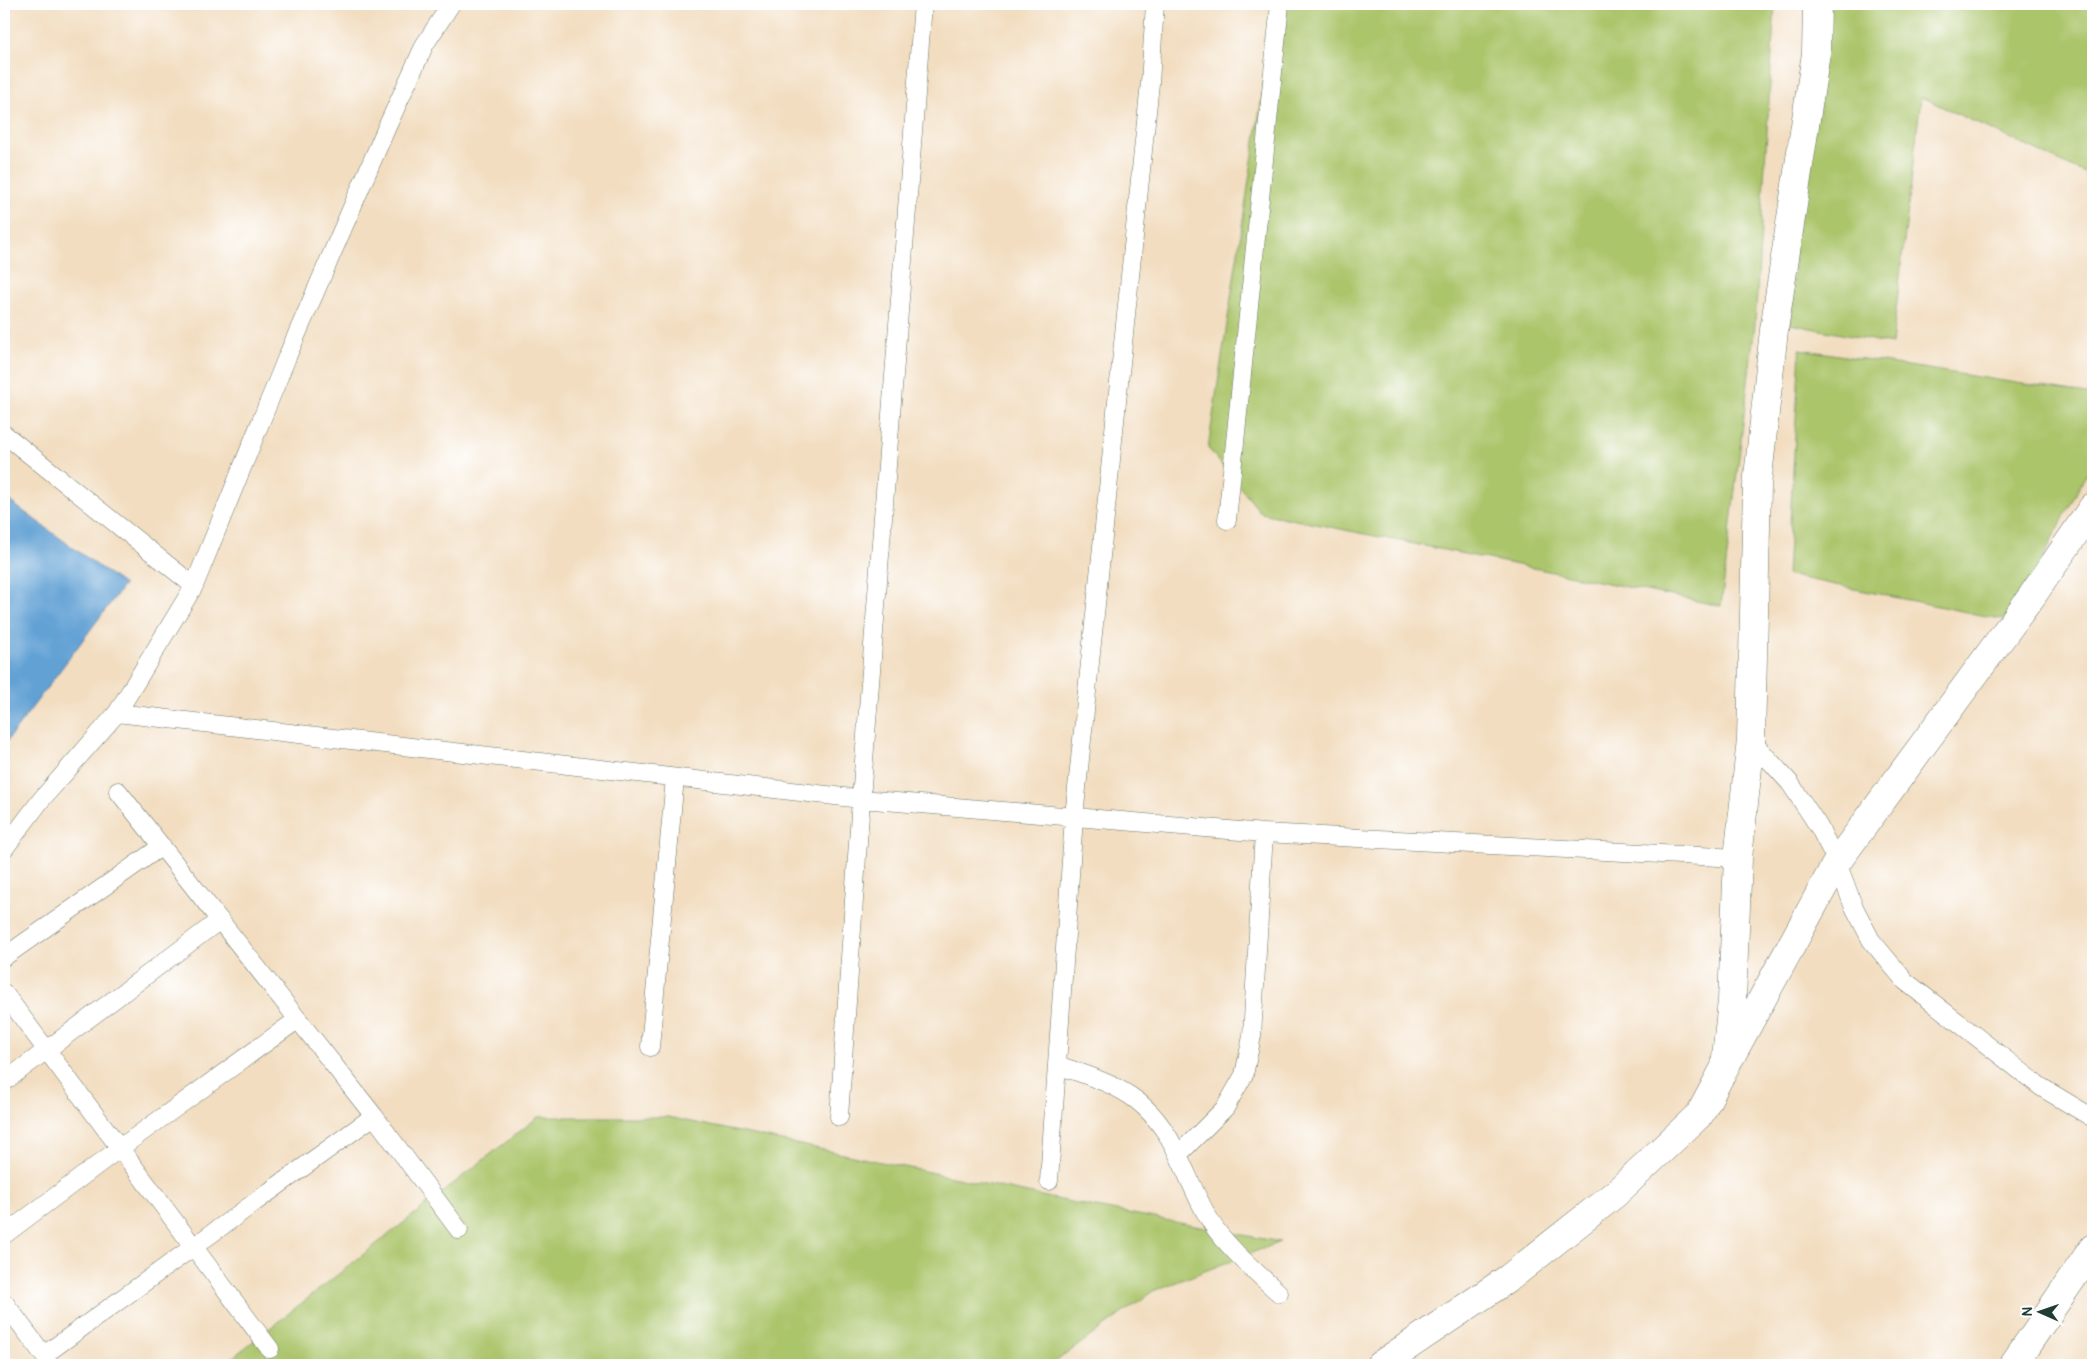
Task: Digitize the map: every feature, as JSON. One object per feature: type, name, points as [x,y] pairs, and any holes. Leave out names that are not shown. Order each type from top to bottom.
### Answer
[{"type":"street","points":[[1725,1067],[1732,1000],[1738,858],[1751,740],[1757,486],[1774,330],[1816,53],[1817,4]]},
{"type":"street","points":[[1380,1365],[1509,1278],[1615,1194],[1700,1114],[1837,862],[2032,596],[2093,507]]},
{"type":"street","points":[[2013,1365],[2093,1248]]},
{"type":"lane","points":[[4,849],[40,800],[117,713],[194,586],[286,357],[386,128],[425,44],[451,4]]},
{"type":"lane","points":[[839,1117],[861,799],[923,4]]},
{"type":"lane","points":[[1049,1181],[1074,817],[1150,83],[1155,4]]},
{"type":"lane","points":[[1227,520],[1280,4]]},
{"type":"lane","points":[[4,434],[194,586]]},
{"type":"lane","points":[[117,713],[861,799],[1264,833],[1738,858]]},
{"type":"lane","points":[[1751,740],[1790,783],[1819,827],[1837,862],[1853,905],[1871,940],[1905,981],[1966,1026],[2041,1087],[2093,1118]]},
{"type":"lane","points":[[650,1047],[675,778]]},
{"type":"lane","points":[[118,791],[374,1116],[459,1230]]},
{"type":"lane","points":[[1178,1155],[1225,1108],[1244,1075],[1252,1036],[1264,833]]},
{"type":"lane","points":[[4,957],[162,846]]},
{"type":"lane","points":[[4,1082],[220,920]]},
{"type":"lane","points":[[4,993],[270,1349]]},
{"type":"lane","points":[[4,1235],[120,1148],[297,1020]]},
{"type":"lane","points":[[1057,1065],[1106,1082],[1135,1098],[1160,1123],[1178,1155],[1197,1198],[1218,1232],[1279,1293]]},
{"type":"lane","points":[[4,1302],[48,1360],[193,1246],[374,1116]]},
{"type":"green space","points":[[1276,4],[1775,4],[1755,324],[1721,606],[1261,513],[1208,448]]},
{"type":"green space","points":[[1811,4],[2093,4],[2093,177],[1921,97],[1892,344],[1790,324]]},
{"type":"green space","points":[[1800,349],[2093,395],[2093,461],[2010,621],[1787,575]]},
{"type":"green space","points":[[538,1117],[668,1117],[1075,1203],[1280,1242],[1153,1291],[1051,1365],[223,1365]]},
{"type":"water","points":[[4,497],[124,585],[4,745]]}]
